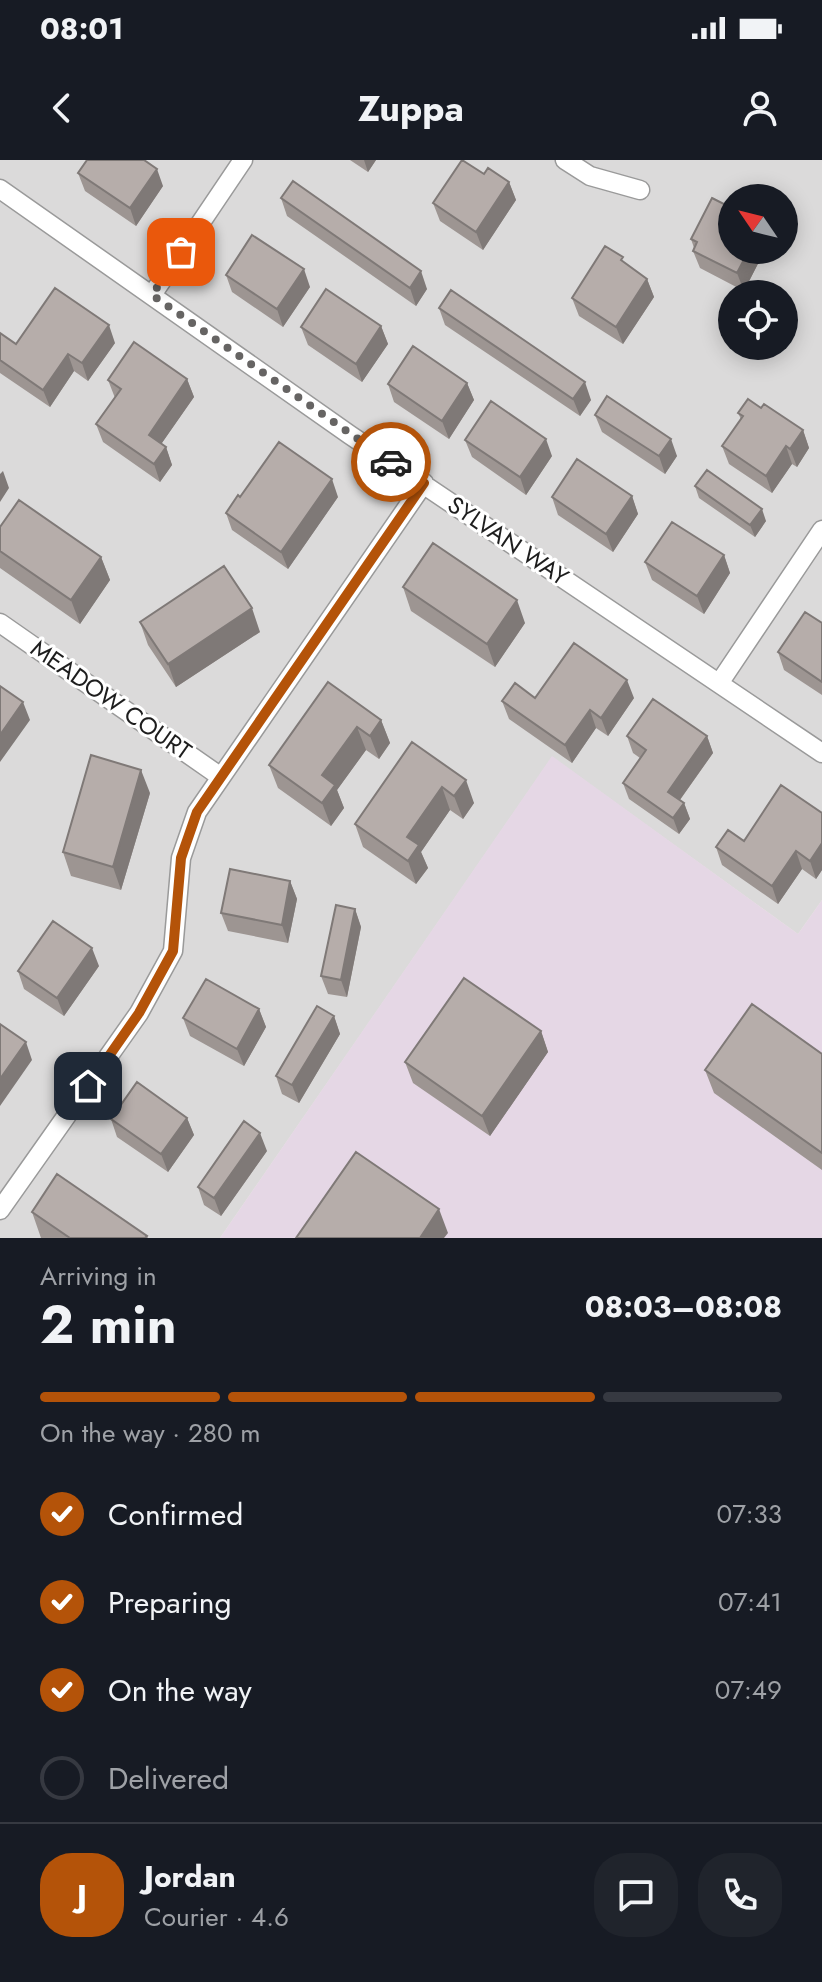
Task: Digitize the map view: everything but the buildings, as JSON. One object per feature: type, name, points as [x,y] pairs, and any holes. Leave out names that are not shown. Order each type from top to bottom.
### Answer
[{"type":"street","points":[[152,295],[243,160]]},
{"type":"street","points":[[565,160],[590,176],[640,190]]},
{"type":"street","name":"SYLVAN WAY","points":[[0,189],[350,435],[822,753]]},
{"type":"street","points":[[0,1210],[139,1013],[173,951],[181,858],[197,812],[424,483]]},
{"type":"street","points":[[720,682],[822,530]]},
{"type":"street","name":"MEADOW COURT","points":[[0,623],[221,777]]},
{"type":"shaded area","points":[[0,160],[822,160],[822,900],[798,934],[552,757],[220,1238],[0,1238]]},
{"type":"shaded area","points":[[552,756],[798,934],[822,900],[822,1238],[220,1238]]},
{"type":"way so far","points":[[181,252],[152,295],[391,462]]},
{"type":"route","points":[[88,1086],[139,1013],[173,951],[181,858],[197,812],[424,483],[391,462]]}]
